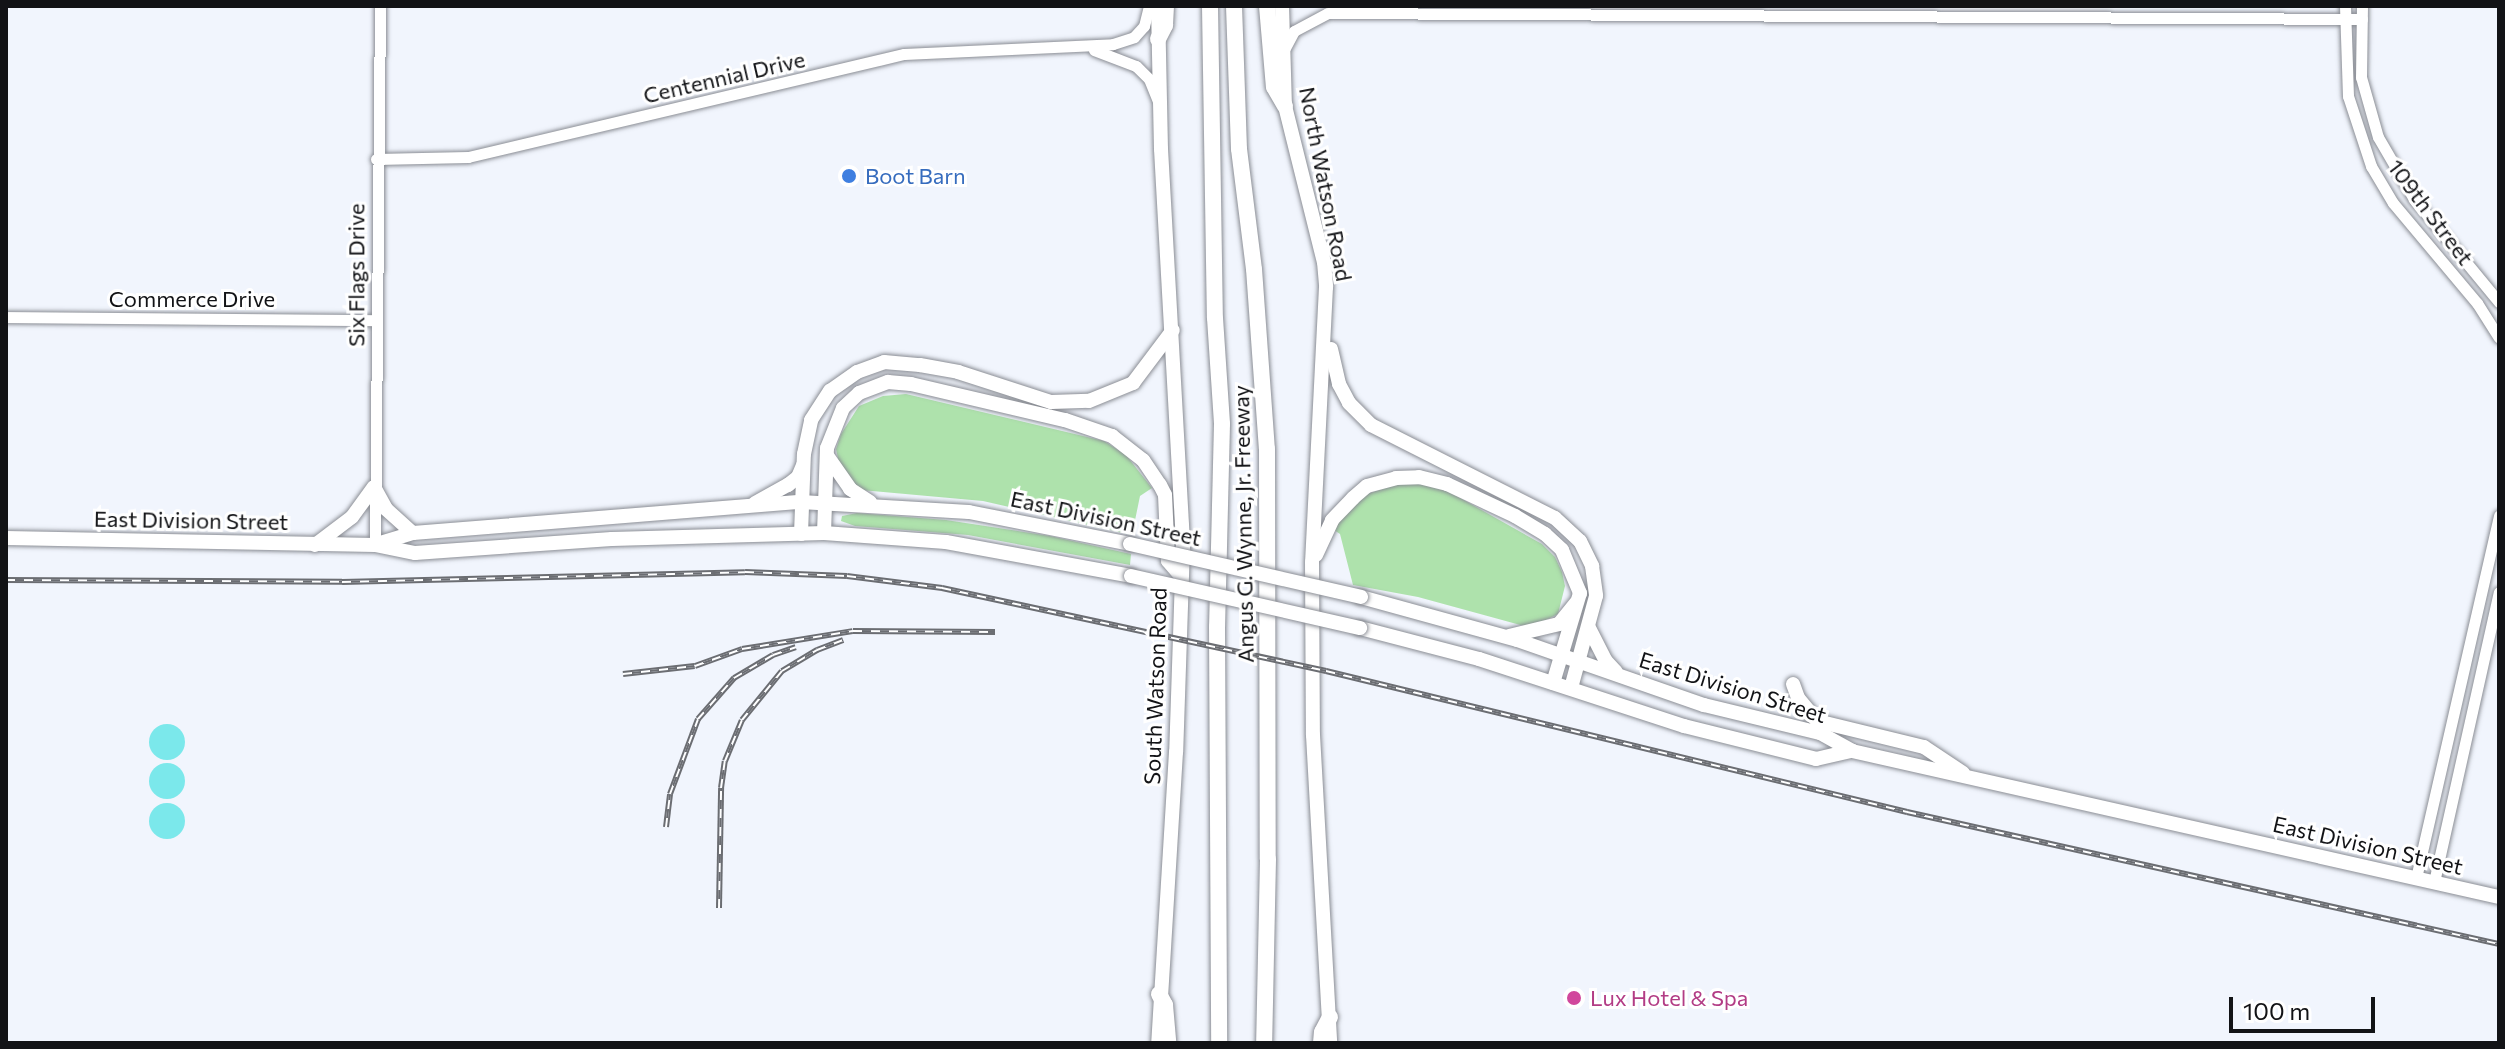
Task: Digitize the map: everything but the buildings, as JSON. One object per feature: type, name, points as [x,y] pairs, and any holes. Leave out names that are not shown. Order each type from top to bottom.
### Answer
[{"type":"highway","points":[[1158,39],[1165,25],[1166,6]]},
{"type":"highway","name":"Angus G. Wynne, Jr. Freeway","points":[[1210,6],[1215,318],[1222,424],[1217,627],[1219,1043]]},
{"type":"highway","name":"Angus G. Wynne, Jr. Freeway","points":[[1234,6],[1239,149],[1254,269],[1267,449],[1268,859],[1264,1043]]},
{"type":"highway","points":[[1267,6],[1274,87],[1285,106]]},
{"type":"highway","points":[[1159,994],[1165,1005],[1168,1043]]},
{"type":"highway","points":[[1321,1043],[1322,1032],[1330,1017]]},
{"type":"main road","points":[[801,534],[803,465],[811,420],[830,391],[857,372],[884,362],[958,372],[1051,402],[1089,401],[1133,383],[1173,330],[1159,102],[1158,6]]},
{"type":"main road","name":"North Watson Road","points":[[1282,6],[1285,106],[1324,262],[1327,325],[1312,562]]},
{"type":"main road","points":[[1327,325],[1339,384],[1349,403],[1371,425],[1538,509],[1570,530],[1588,555],[1595,578],[1596,596],[1571,688]]},
{"type":"main road","name":"South Watson Road","points":[[1158,1043],[1176,752],[1183,546],[1173,330]]},
{"type":"main road","points":[[824,533],[826,454],[843,408],[859,393],[888,382],[948,390],[1112,436],[1143,460],[1165,495],[1168,561],[1180,575]]},
{"type":"main road","points":[[826,454],[850,489],[874,504]]},
{"type":"main road","points":[[751,505],[788,485],[798,477],[803,465]]},
{"type":"main road","points":[[1330,1043],[1314,782],[1312,562],[1332,520],[1367,486],[1396,478],[1419,477],[1447,484],[1555,542],[1573,570],[1578,599],[1553,683]]},
{"type":"main road","points":[[314,545],[352,517],[374,487],[386,509],[413,533]]},
{"type":"main road","name":"East Division Street","points":[[375,545],[413,533],[801,502],[969,512],[1130,544],[1361,597],[1505,636],[1704,705],[1820,733],[1852,751],[2499,897]]},
{"type":"main road","name":"East Division Street","points":[[6,538],[375,545],[415,553],[612,539],[824,533],[946,542],[1131,576],[1360,628],[1571,688],[1684,726],[1816,759],[1852,751]]},
{"type":"main road","points":[[1505,636],[1559,624],[1578,599]]},
{"type":"main road","points":[[1589,628],[1605,660],[1619,676]]},
{"type":"main road","points":[[1793,684],[1798,698],[1817,721],[1924,747],[1970,777]]},
{"type":"street","name":"Six Flags Drive","points":[[375,545],[376,159],[380,6]]},
{"type":"street","name":"Centennial Drive","points":[[376,159],[468,157],[904,54],[1082,48],[1134,37],[1144,26],[1149,6]]},
{"type":"street","points":[[1314,6],[1328,13],[2362,19]]},
{"type":"street","name":"109th Street","points":[[2345,6],[2348,96],[2371,166],[2393,203],[2477,303],[2499,338]]},
{"type":"street","name":"109th Street","points":[[2362,6],[2361,77],[2368,108],[2389,162],[2414,199],[2497,297]]},
{"type":"street","points":[[1282,56],[1294,31],[1328,13]]},
{"type":"street","name":"Centennial Drive","points":[[1082,48],[1109,53],[1136,66],[1149,79],[1159,102]]},
{"type":"street","points":[[2477,303],[2497,297]]},
{"type":"street","name":"Commerce Drive","points":[[6,317],[377,320]]},
{"type":"street","points":[[2416,878],[2499,515]]},
{"type":"street","points":[[2434,882],[2499,592]]},
{"type":"green space","points":[[906,394],[1104,441],[1126,455],[1152,488],[1140,496],[1132,535],[983,501],[861,490],[840,468],[836,449],[841,434],[859,406],[883,396]]},
{"type":"green space","points":[[1415,482],[1446,490],[1542,544],[1555,557],[1562,572],[1565,586],[1558,614],[1534,626],[1524,626],[1418,597],[1353,585],[1340,534],[1334,530],[1342,517],[1367,494],[1400,483]]},
{"type":"green space","points":[[857,513],[946,520],[1050,536],[1131,554],[1130,565],[968,535],[855,526],[841,521],[842,516]]},
{"type":"water","points":[[167,724],[180,729],[185,742],[180,755],[167,760],[154,755],[149,742],[154,729]]},
{"type":"water","points":[[167,763],[180,768],[185,781],[180,794],[167,799],[154,794],[149,781],[154,768]]},
{"type":"water","points":[[167,803],[180,808],[185,821],[180,834],[167,839],[154,834],[149,821],[154,808]]},
{"type":"railway","points":[[6,580],[342,582],[745,572],[847,576],[942,588],[1326,671],[1907,812],[2499,944]]},
{"type":"railway","points":[[623,674],[695,666],[742,649],[853,631],[995,632]]},
{"type":"railway","points":[[719,908],[721,788],[725,761],[742,720],[782,671],[817,650],[843,640]]},
{"type":"railway","points":[[666,827],[670,794],[698,719],[734,678],[773,655],[796,647]]},
{"type":"place","name":"Boot Barn","points":[[849,176]]},
{"type":"place","name":"Lux Hotel & Spa","points":[[1574,998]]}]
